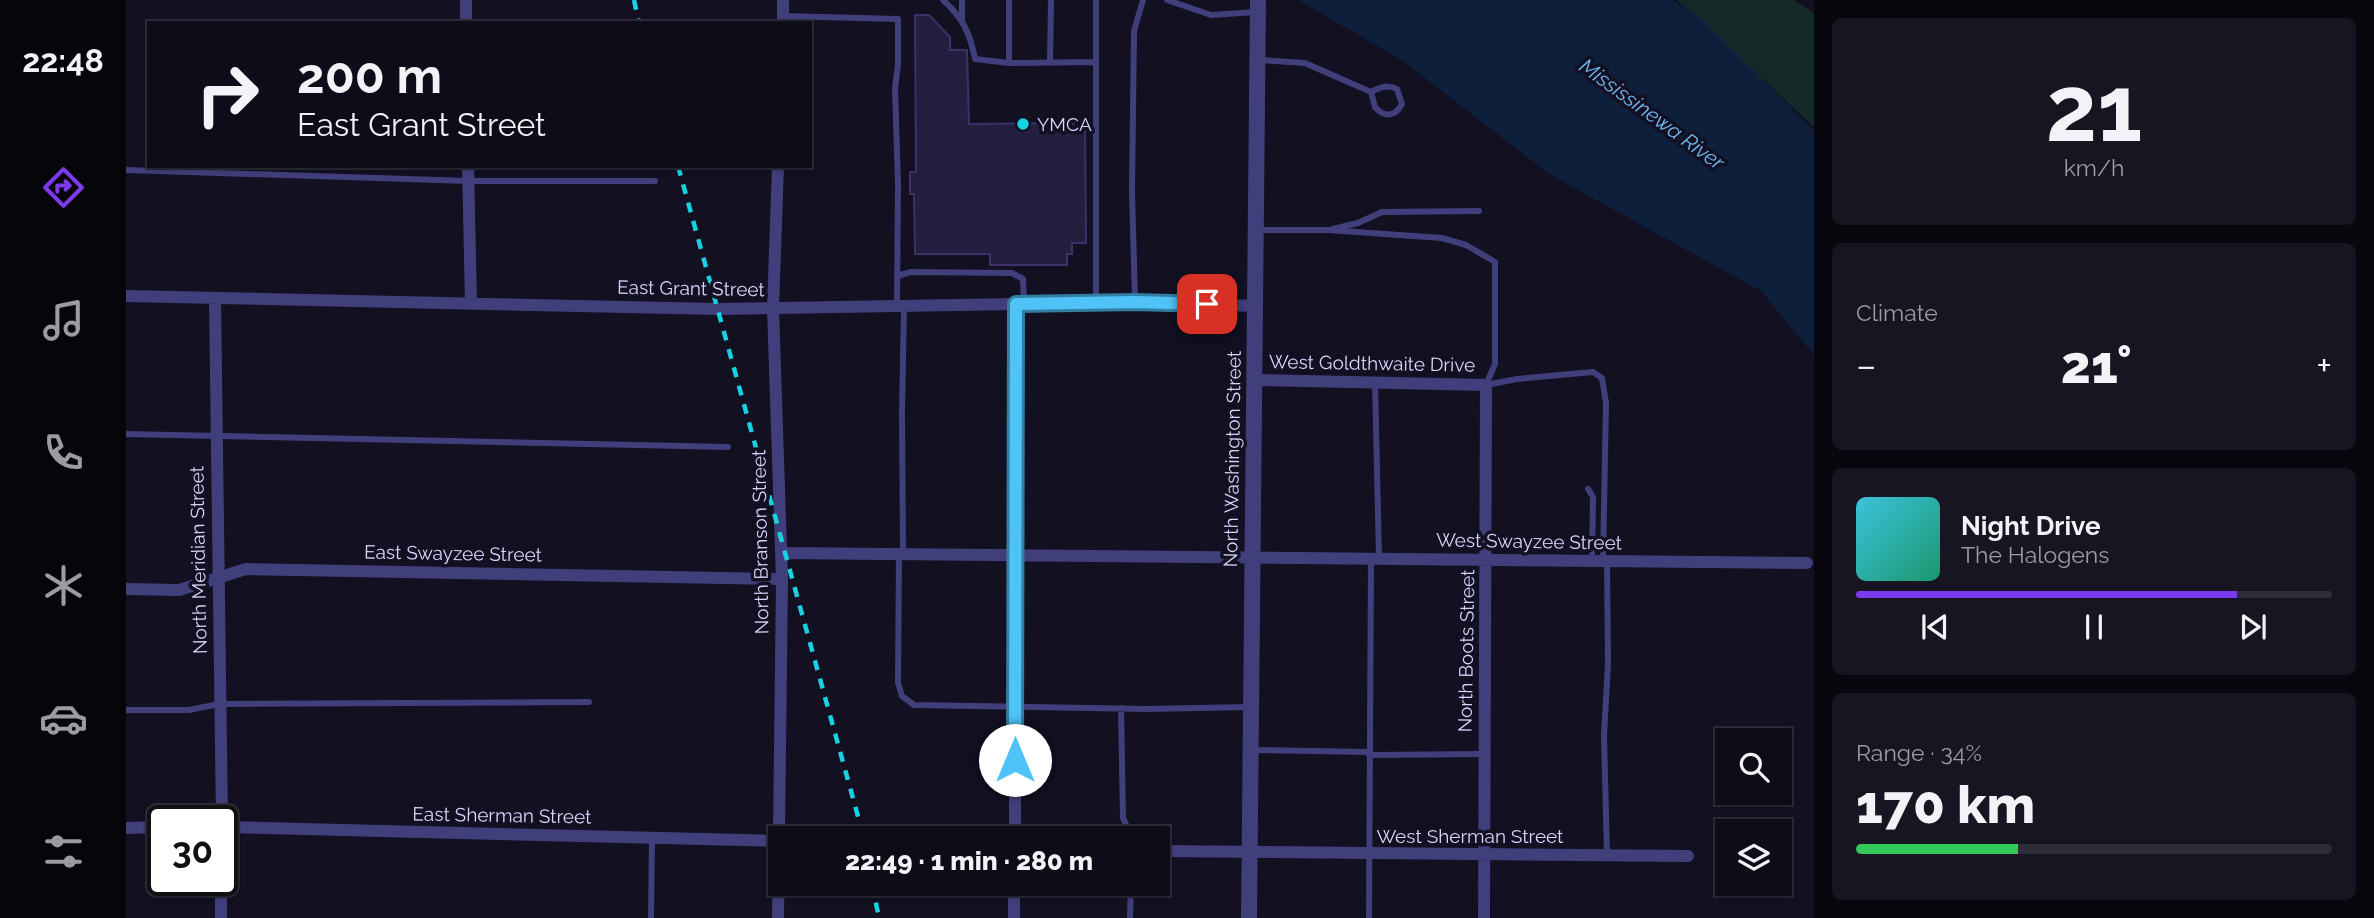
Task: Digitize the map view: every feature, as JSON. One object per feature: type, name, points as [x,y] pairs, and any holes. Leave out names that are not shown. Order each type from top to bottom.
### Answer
[{"type":"street","points":[[466,0],[466,21]]},
{"type":"street","points":[[783,0],[783,20]]},
{"type":"street","name":"North Washington Street","points":[[1250,918],[1251,557],[1256,380],[1258,6]]},
{"type":"street","points":[[468,168],[471,303]]},
{"type":"street","name":"North Branson Street","points":[[778,168],[773,308],[782,579],[780,826]]},
{"type":"street","name":"East Grant Street","points":[[126,296],[773,308],[1135,302],[1255,306]]},
{"type":"street","name":"North Meridian Street","points":[[215,299],[222,805]]},
{"type":"street","points":[[1015,826],[1014,555],[1020,304]]},
{"type":"street","name":"West Goldthwaite Drive","points":[[1256,380],[1486,385]]},
{"type":"street","name":"North Boots Street","points":[[1484,918],[1486,385]]},
{"type":"street","points":[[781,553],[1251,557]]},
{"type":"street","name":"West Swayzee Street","points":[[1251,557],[1807,563]]},
{"type":"street","name":"East Swayzee Street","points":[[126,589],[179,590],[246,569],[782,579]]},
{"type":"street","points":[[126,828],[147,827]]},
{"type":"street","name":"East Sherman Street","points":[[238,827],[768,841]]},
{"type":"street","points":[[1170,851],[1251,854]]},
{"type":"street","name":"West Sherman Street","points":[[1251,854],[1688,856]]},
{"type":"street","points":[[220,918],[221,896]]},
{"type":"street","name":"North Branson Street","points":[[778,918],[779,896]]},
{"type":"street","points":[[1014,896],[1014,918]]},
{"type":"lane","points":[[943,0],[970,34],[975,59],[1009,63],[1096,62]]},
{"type":"lane","points":[[962,0],[962,22]]},
{"type":"lane","points":[[1009,0],[1009,63]]},
{"type":"lane","points":[[1050,62],[1051,0]]},
{"type":"lane","points":[[1096,0],[1096,304]]},
{"type":"lane","points":[[1135,302],[1132,191],[1135,31],[1143,0]]},
{"type":"lane","points":[[1167,0],[1211,15],[1258,6]]},
{"type":"lane","points":[[783,20],[898,19],[895,88],[897,276],[901,306],[898,683],[902,696],[914,705],[1251,707]]},
{"type":"lane","points":[[1258,60],[1305,63],[1371,92]]},
{"type":"lane","points":[[1382,86],[1390,86],[1397,89],[1402,104],[1393,115],[1385,115],[1375,107],[1371,92],[1382,86]]},
{"type":"lane","points":[[126,170],[468,181],[654,181]]},
{"type":"lane","points":[[1328,230],[1357,223],[1382,212],[1479,211]]},
{"type":"lane","points":[[1256,230],[1328,230],[1442,238],[1466,245],[1495,262],[1495,364],[1486,385]]},
{"type":"lane","points":[[897,276],[911,272],[1012,273],[1023,279],[1020,304]]},
{"type":"lane","points":[[1486,385],[1517,379],[1593,372],[1602,378],[1606,403],[1600,561]]},
{"type":"lane","points":[[1368,918],[1376,383]]},
{"type":"lane","points":[[126,434],[728,447]]},
{"type":"lane","points":[[1588,489],[1593,497],[1608,664],[1604,735],[1607,856]]},
{"type":"lane","points":[[126,710],[189,710],[219,704],[589,702]]},
{"type":"lane","points":[[1121,708],[1123,818],[1127,826]]},
{"type":"lane","points":[[1251,750],[1485,754]]},
{"type":"lane","points":[[651,918],[652,838]]},
{"type":"lane","points":[[1130,918],[1131,896]]},
{"type":"green space","points":[[1677,0],[1794,0],[1814,13],[1814,127]]},
{"type":"water","name":"Mississinewa River","points":[[1298,0],[1673,0],[1701,18],[1814,131],[1814,355],[1761,291],[1549,174],[1403,61]]},
{"type":"building","points":[[915,15],[929,15],[950,37],[950,50],[967,50],[969,124],[1085,123],[1086,243],[1072,243],[1072,254],[1067,254],[1067,265],[990,265],[990,254],[915,254],[914,194],[910,194],[910,172],[916,172]]},
{"type":"railway","points":[[634,0],[639,21]]},
{"type":"railway","points":[[679,168],[861,826]]},
{"type":"railway","points":[[874,896],[879,918]]},
{"type":"place","name":"YMCA","points":[[1023,124]]},
{"type":"route","points":[[1015,760],[1016,304],[1207,304]]}]
